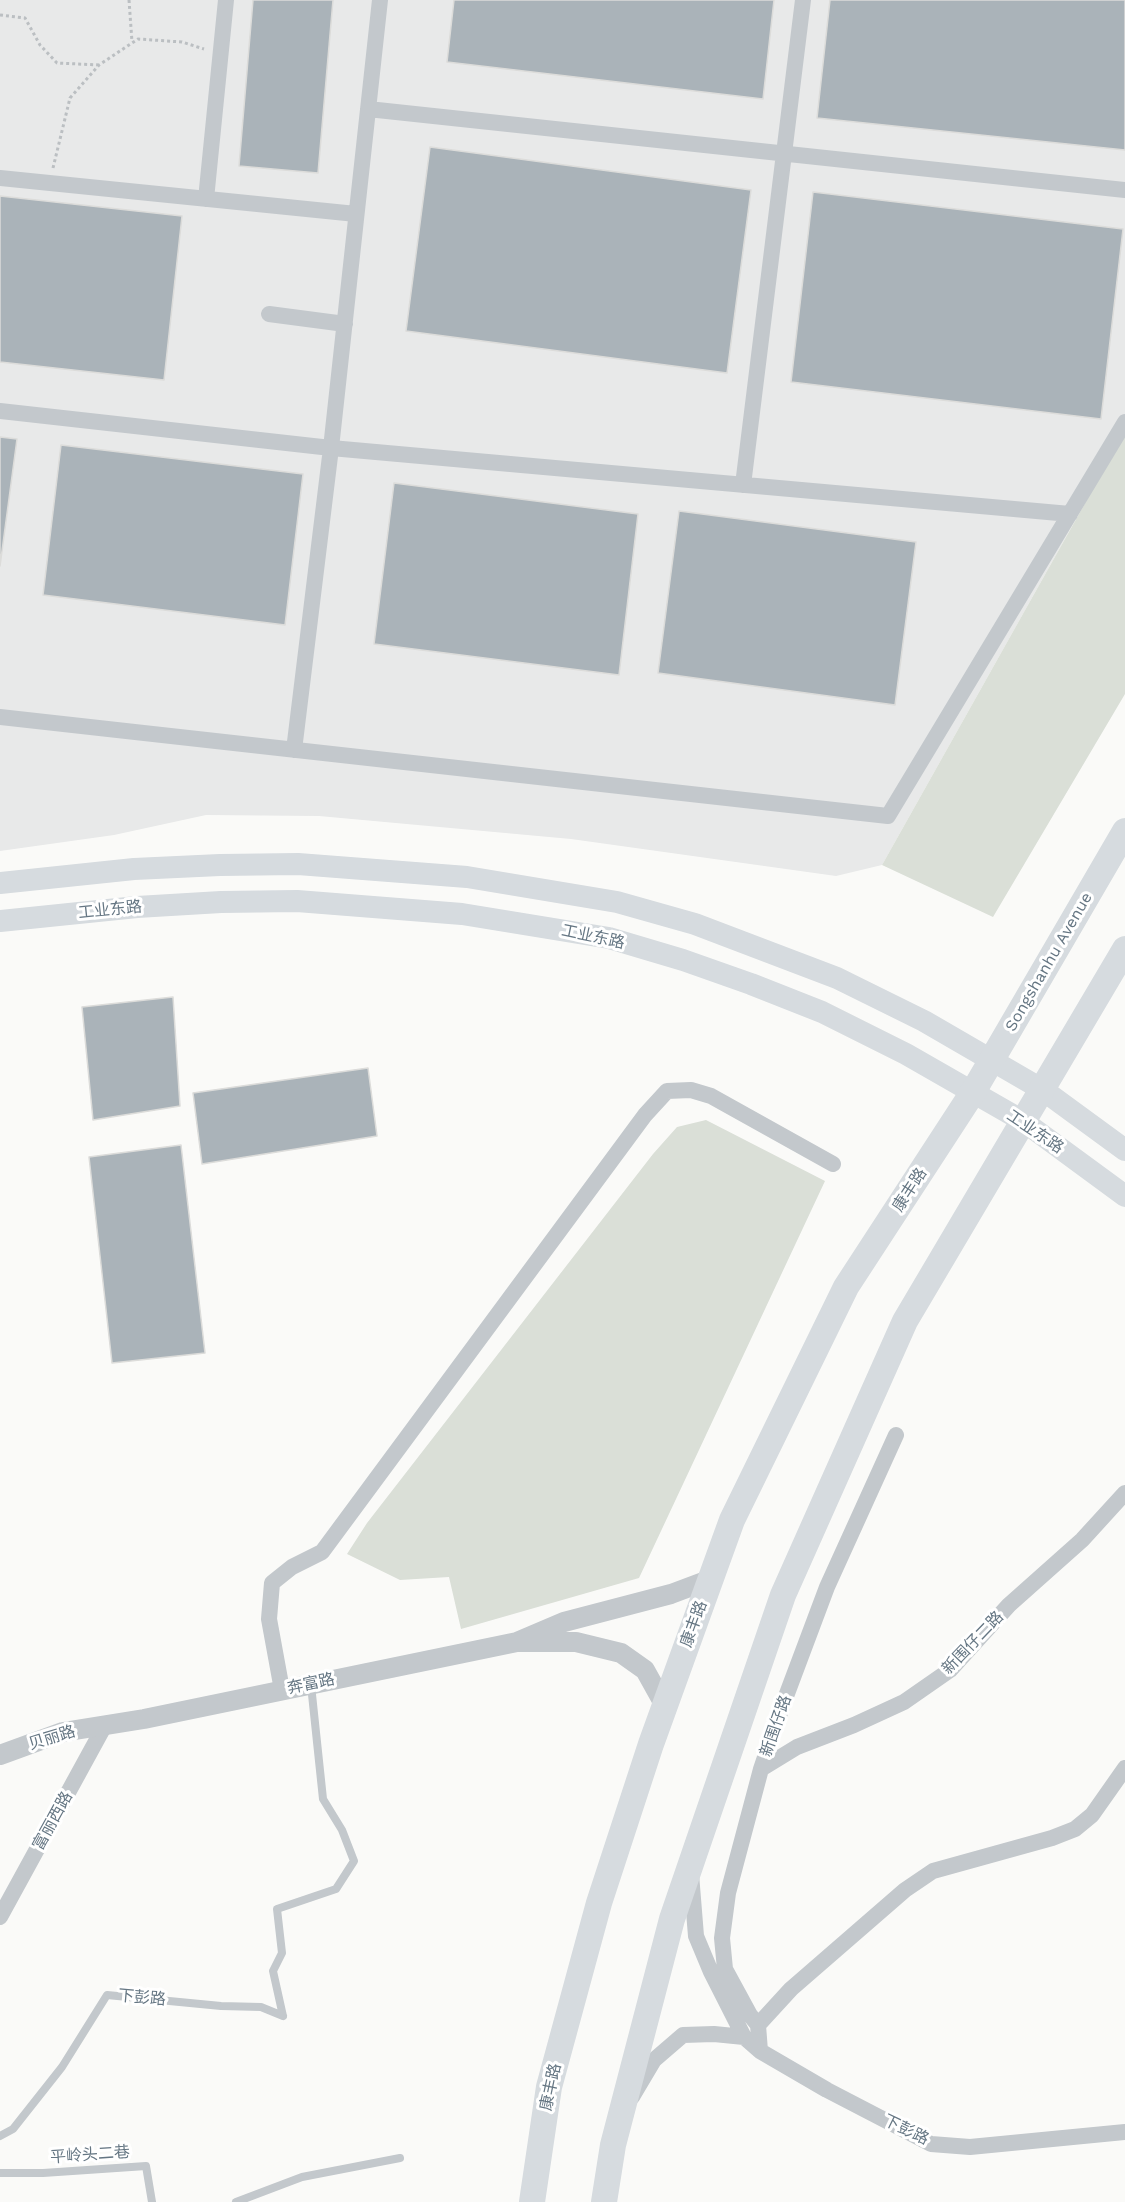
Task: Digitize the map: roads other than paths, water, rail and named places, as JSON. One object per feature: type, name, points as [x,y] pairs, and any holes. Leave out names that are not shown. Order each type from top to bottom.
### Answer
[{"type":"main road","name":"Songshanhu Avenue","points":[[973,1092],[1125,831]]},
{"type":"main road","points":[[0,883],[134,869],[298,864],[456,876],[546,888],[617,902],[695,924],[837,978],[924,1021],[1043,1090],[1125,1150]]},
{"type":"main road","name":"工业东路","points":[[0,921],[137,907],[221,902],[297,901],[462,914],[609,938],[683,960],[822,1012],[906,1054],[1023,1121],[1125,1196]]},
{"type":"main road","points":[[604,2202],[613,2145],[672,1920],[783,1594],[900,1332],[1125,950]]},
{"type":"main road","name":"康丰路","points":[[532,2202],[549,2088],[599,1903],[665,1706],[732,1520],[846,1287],[973,1092]]},
{"type":"street","points":[[206,199],[226,0]]},
{"type":"street","points":[[294,750],[331,448],[380,0]]},
{"type":"street","points":[[742,485],[803,0]]},
{"type":"street","points":[[368,109],[1125,190]]},
{"type":"street","points":[[0,178],[356,214]]},
{"type":"street","points":[[269,314],[345,324]]},
{"type":"street","points":[[0,411],[331,448],[1070,514]]},
{"type":"street","points":[[0,717],[888,816],[1125,422]]},
{"type":"street","points":[[282,1690],[269,1619],[272,1583],[292,1567],[322,1552],[645,1115],[667,1091],[691,1090],[711,1096],[833,1164]]},
{"type":"street","name":"新围仔路","points":[[758,2025],[750,2015],[725,1969],[722,1938],[728,1893],[761,1769],[782,1707],[827,1587],[896,1435]]},
{"type":"street","name":"新围仔二路","points":[[761,1769],[797,1747],[854,1725],[904,1702],[950,1670],[1009,1605],[1082,1540],[1125,1493]]},
{"type":"street","points":[[517,1642],[564,1622],[671,1594],[711,1579]]},
{"type":"street","points":[[517,1642],[576,1642],[621,1653],[645,1670],[665,1706]]},
{"type":"street","name":"奔富路","points":[[105,1725],[517,1642]]},
{"type":"street","name":"贝丽路","points":[[0,1755],[63,1732],[105,1725]]},
{"type":"street","name":"富丽西路","points":[[0,1917],[105,1725]]},
{"type":"street","points":[[760,2050],[758,2025],[792,1989],[905,1890],[933,1871],[1053,1838],[1075,1829],[1092,1815],[1125,1768]]},
{"type":"street","name":"下彭路","points":[[691,1865],[696,1936],[711,1972],[744,2037],[760,2050],[827,2090],[931,2144],[970,2147],[1125,2132]]},
{"type":"street","points":[[621,2116],[654,2060],[683,2036],[714,2034],[744,2037]]},
{"type":"lane","name":"下彭路","points":[[0,2136],[13,2129],[62,2067],[107,1995],[221,2006],[261,2007],[283,2016],[273,1971],[282,1953],[277,1909],[336,1889],[354,1861],[342,1830],[323,1798],[311,1684]]},
{"type":"lane","points":[[236,2202],[302,2177],[400,2158]]},
{"type":"lane","name":"平岭头二巷","points":[[0,2173],[43,2173],[146,2166],[152,2202]]}]
